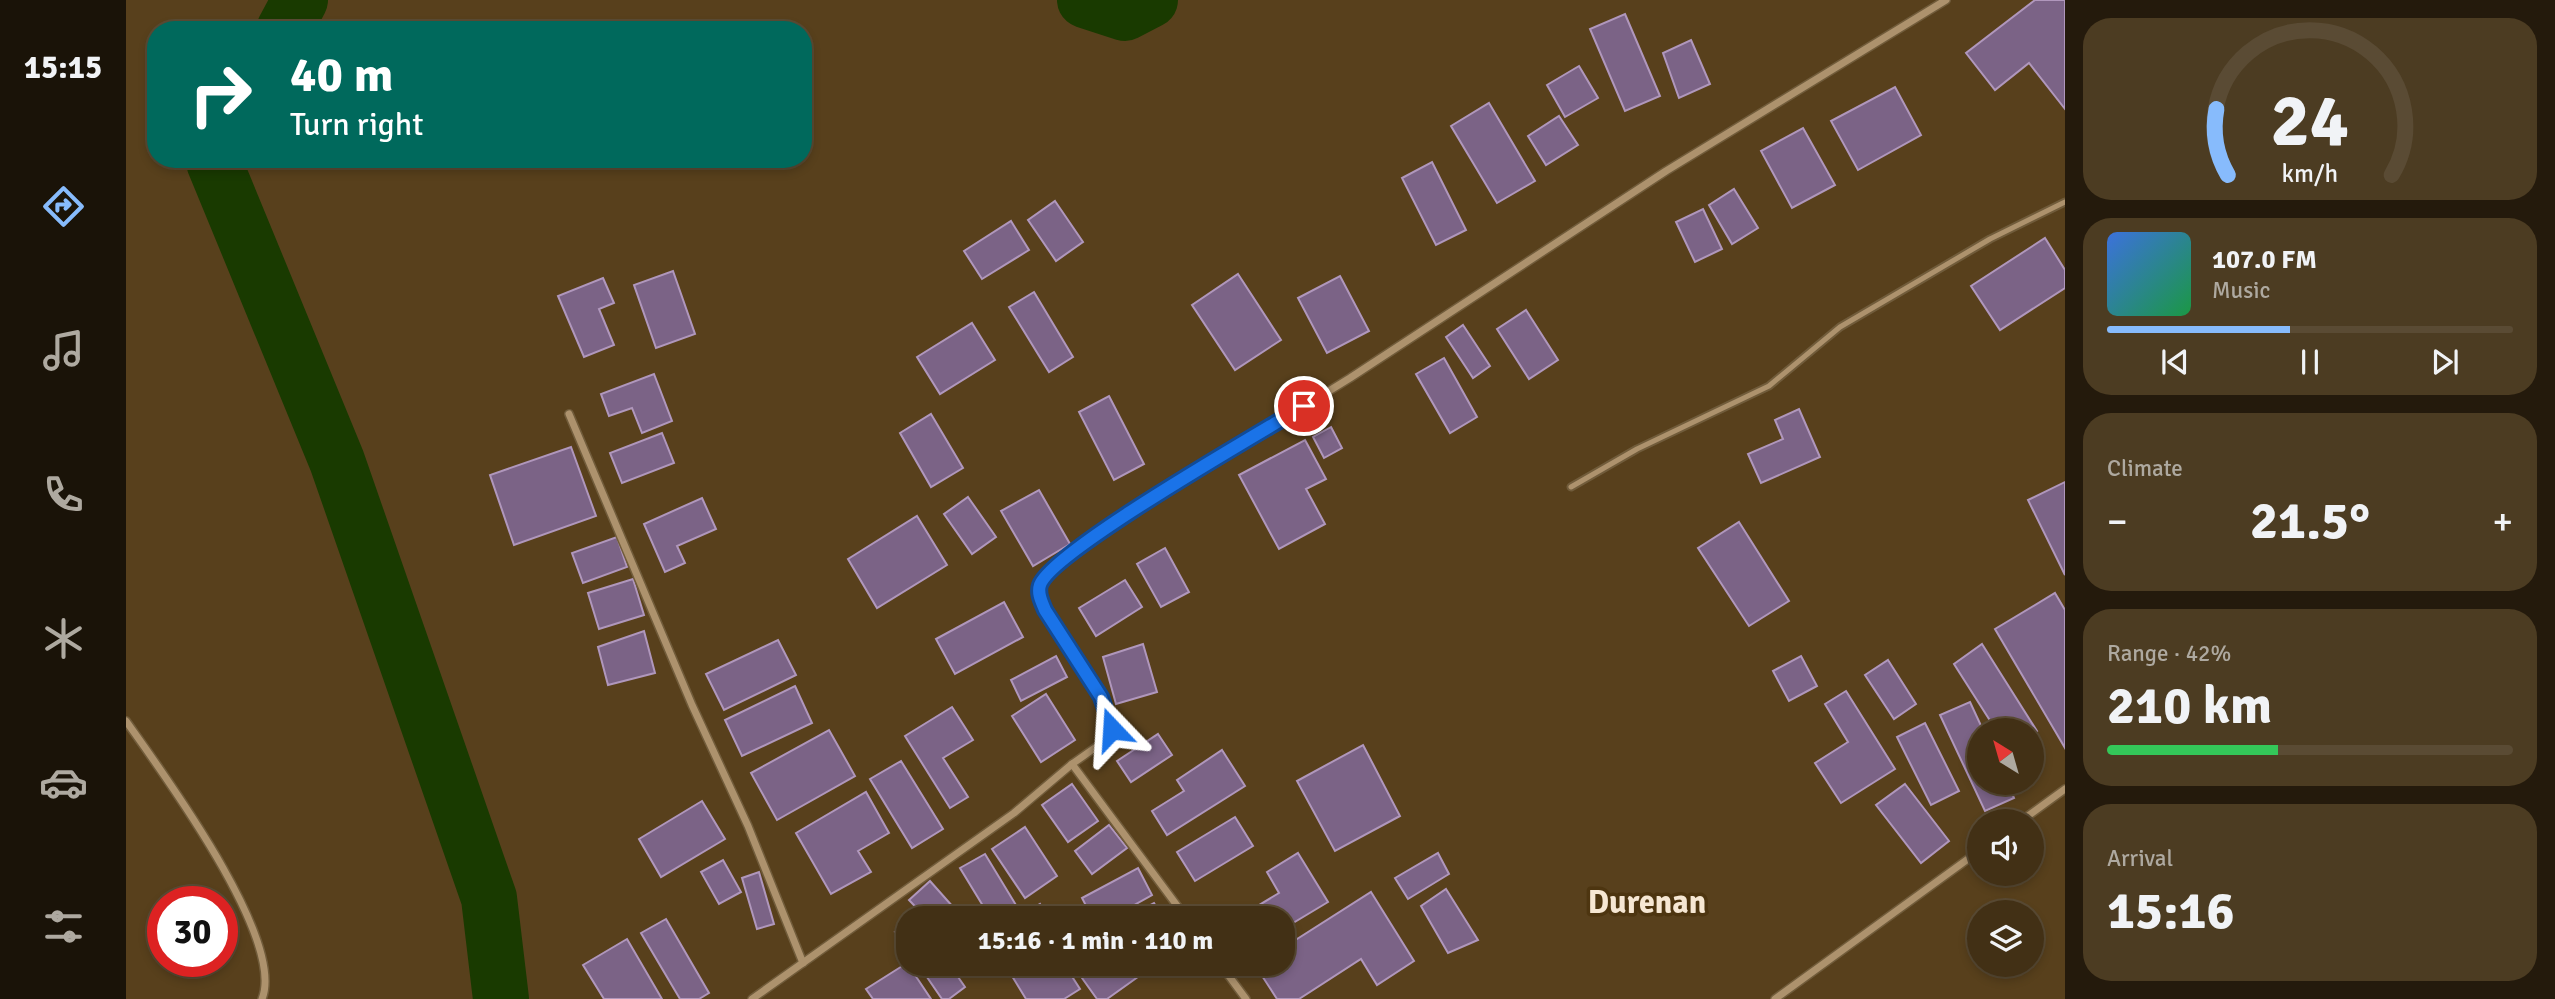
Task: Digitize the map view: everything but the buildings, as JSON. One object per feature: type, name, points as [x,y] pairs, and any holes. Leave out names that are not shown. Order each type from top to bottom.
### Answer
[{"type":"street","points":[[751,999],[1014,813],[1072,764],[1107,740],[1112,729],[1101,697],[1040,600],[1040,584],[1048,572],[1100,532],[1350,378],[1666,171],[1946,0]]},
{"type":"street","points":[[569,414],[677,670],[748,826],[803,963]]},
{"type":"street","points":[[126,721],[203,832],[242,907],[264,960],[266,990],[262,999]]},
{"type":"street","points":[[1072,764],[1176,906]]},
{"type":"street","points":[[2038,809],[2065,789]]},
{"type":"street","points":[[1775,999],[1967,860]]},
{"type":"street","points":[[1229,976],[1246,999]]},
{"type":"lane","points":[[1570,487],[1637,449],[1769,386],[1840,327],[1990,239],[2065,202]]},
{"type":"waterway","points":[[289,21],[300,0]]},
{"type":"waterway","points":[[1085,0],[1125,13],[1150,0]]},
{"type":"waterway","points":[[216,168],[337,461],[489,898],[501,999]]},
{"type":"district","name":"Durenan","points":[[1647,902]]},
{"type":"route","points":[[1112,729],[1109,713],[1101,697],[1040,600],[1040,584],[1048,572],[1100,532],[1304,406]]}]
